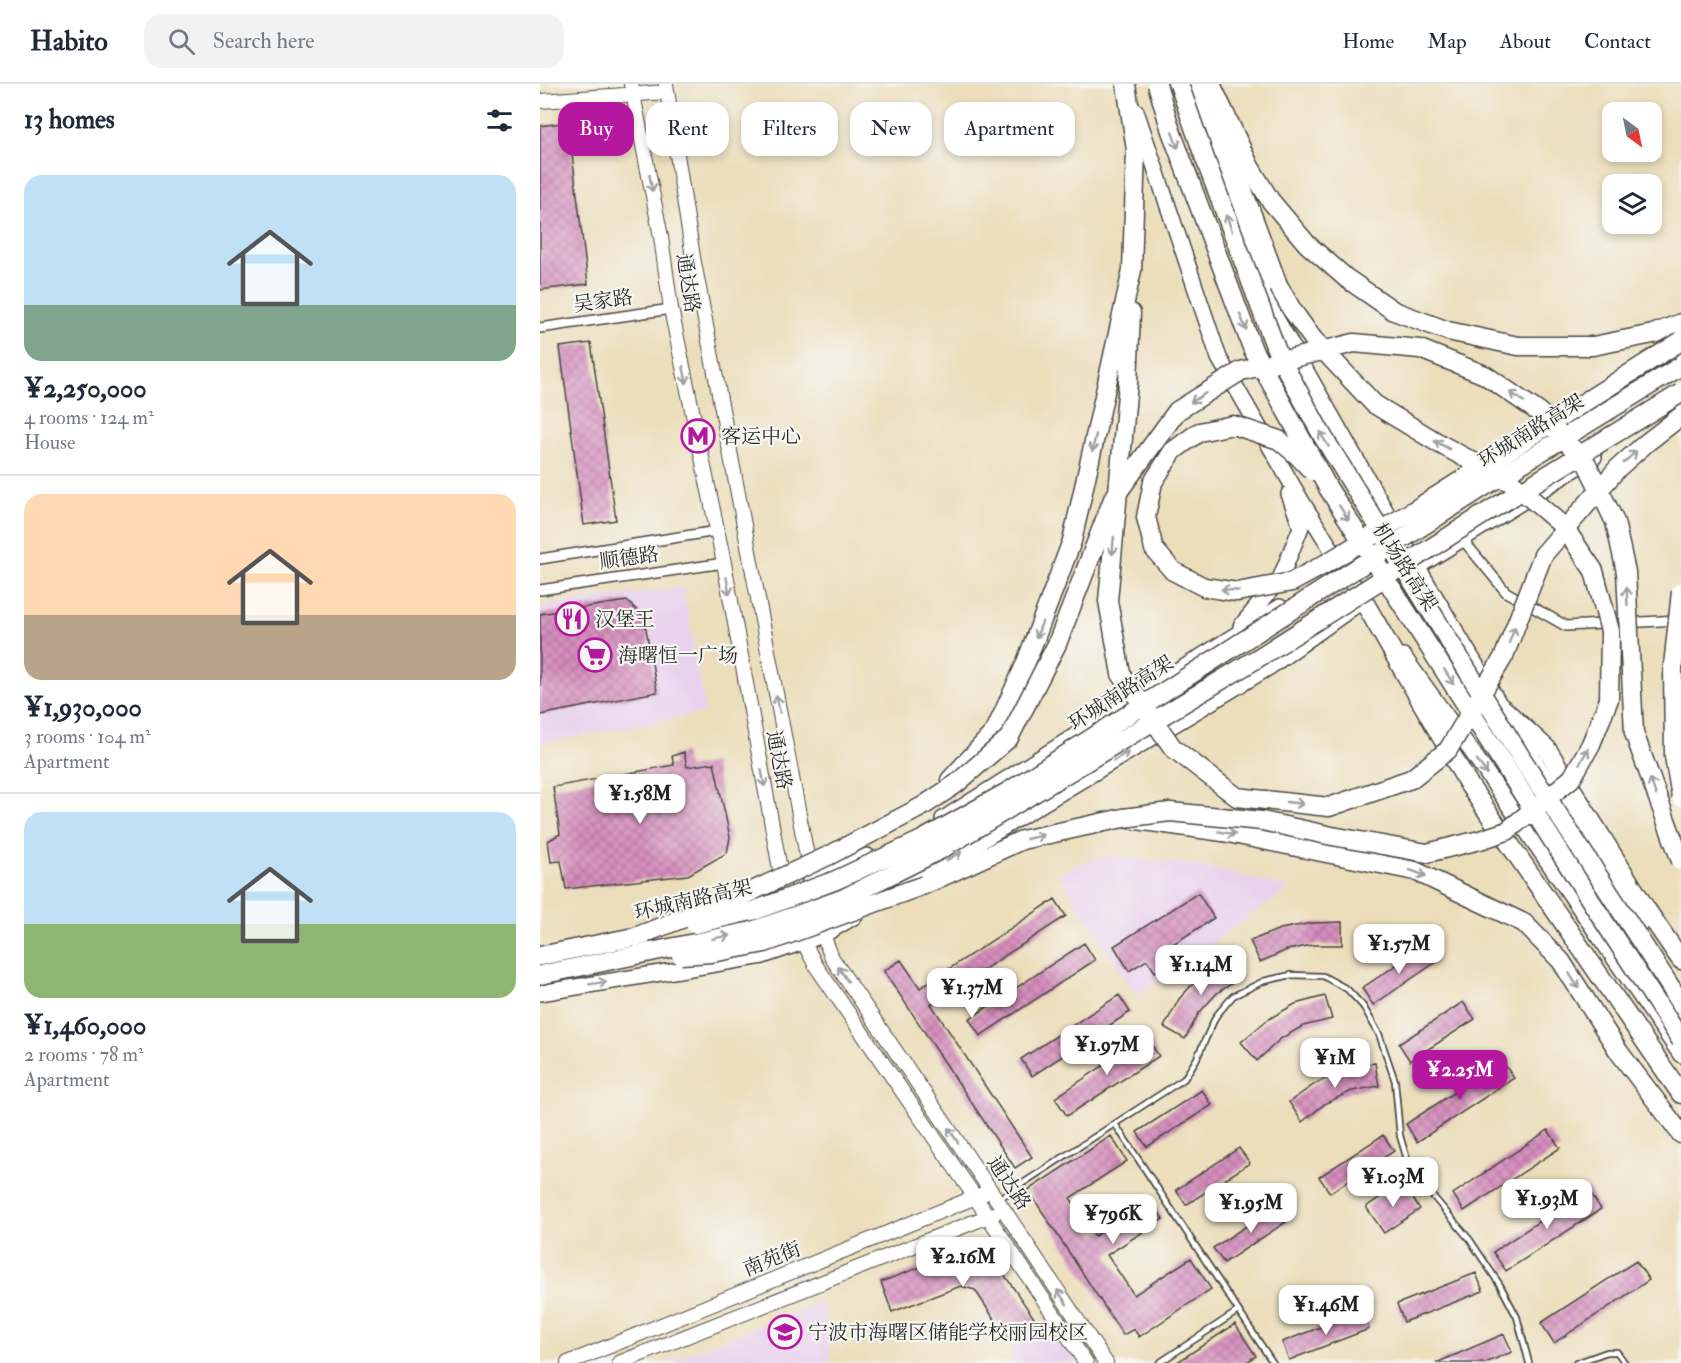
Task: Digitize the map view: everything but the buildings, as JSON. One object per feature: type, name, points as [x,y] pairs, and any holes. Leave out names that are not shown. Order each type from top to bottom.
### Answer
[{"type":"highway","points":[[1126,84],[1136,150],[1132,270],[1128,384],[1108,602],[1121,674],[1173,748],[1237,797],[1329,807],[1411,779],[1448,750],[1504,656],[1544,555],[1618,468],[1681,416]]},
{"type":"highway","name":"机场路高架","points":[[1157,84],[1171,131],[1253,350],[1328,488],[1681,1040]]},
{"type":"highway","name":"机场路高架","points":[[1179,84],[1278,354],[1322,435],[1524,762],[1681,1003]]},
{"type":"highway","points":[[1210,84],[1250,166],[1270,200],[1307,244],[1346,278],[1394,311],[1448,331],[1518,346],[1593,346],[1653,334],[1681,323]]},
{"type":"highway","points":[[634,956],[712,953],[765,943],[924,885],[1022,840],[1123,818],[1170,812],[1262,821],[1427,853],[1438,851],[1507,831],[1572,778],[1591,744],[1609,699],[1610,631],[1594,571],[1564,527],[1514,484],[1440,444],[1374,404],[1313,339],[1292,310],[1278,285],[1218,123],[1210,84]]},
{"type":"highway","points":[[923,806],[965,765],[995,731],[1025,665],[1072,542],[1132,270]]},
{"type":"highway","points":[[1328,488],[1298,456],[1279,440],[1233,425],[1199,432],[1173,451],[1153,482],[1146,517],[1154,549],[1173,571],[1204,587],[1237,592],[1292,582],[1408,514],[1681,341]]},
{"type":"highway","points":[[634,937],[748,893],[830,855],[923,806],[956,784],[1009,738],[1057,644],[1113,499],[1177,411],[1241,371],[1354,343],[1420,349],[1485,375],[1540,413],[1587,464],[1615,522],[1626,572],[1634,733],[1681,861]]},
{"type":"highway","name":"环城南路高架","points":[[540,956],[756,910],[836,880],[922,840],[1009,791],[1485,486],[1681,366]]},
{"type":"highway","name":"环城南路高架","points":[[540,975],[752,931],[842,899],[940,850],[1258,658],[1489,511],[1681,393]]},
{"type":"highway","points":[[1681,591],[1673,666],[1674,756],[1681,796]]},
{"type":"highway","points":[[1363,600],[1469,785],[1681,1094]]},
{"type":"highway","points":[[1502,708],[1547,750],[1646,909],[1681,960]]},
{"type":"highway","points":[[1123,818],[1223,832],[1415,871],[1524,923],[1561,961],[1619,1052],[1681,1134]]},
{"type":"main road","points":[[1126,84],[1219,358],[1302,502],[1363,600],[1470,749],[1681,1055]]},
{"type":"main road","points":[[1197,84],[1277,320],[1418,568],[1502,708],[1681,987]]},
{"type":"main road","points":[[540,947],[700,921],[811,881],[924,831],[1399,534],[1681,353]]},
{"type":"main road","points":[[540,993],[763,956],[823,936],[1271,666],[1363,600],[1463,540],[1681,402]]},
{"type":"main road","points":[[1230,639],[1281,579],[1301,527],[1273,452]]},
{"type":"street","points":[[540,100],[632,89],[667,88]]},
{"type":"street","name":"通达路","points":[[667,88],[693,257],[823,936],[832,958],[1106,1363]]},
{"type":"street","name":"通达路","points":[[632,89],[661,237],[671,309],[724,563],[784,891],[803,943],[816,966],[1086,1363]]},
{"type":"street","name":"吴家路","points":[[540,328],[671,309]]},
{"type":"street","name":"顺德路","points":[[540,559],[717,531]]},
{"type":"street","points":[[1463,540],[1506,592],[1566,626],[1681,620]]},
{"type":"street","name":"顺德路","points":[[540,590],[724,563]]},
{"type":"street","name":"南苑街","points":[[568,1363],[975,1197],[997,1200],[987,1216],[619,1363]]},
{"type":"lane","points":[[997,1200],[1184,1079],[1196,1060],[1216,1016],[1233,996],[1264,981],[1291,975],[1323,976],[1347,989],[1364,1006],[1379,1034],[1395,1081],[1400,1136],[1410,1169],[1470,1240],[1500,1285],[1517,1317],[1529,1363]]},
{"type":"lane","points":[[1115,1124],[1273,1363]]},
{"type":"lane","points":[[1159,1363],[1238,1311]]},
{"type":"lane","points":[[1576,1363],[1607,1352],[1617,1352],[1625,1363]]},
{"type":"shaded area","points":[[683,587],[706,712],[540,744],[540,606]]},
{"type":"shaded area","points":[[1106,856],[1194,864],[1290,888],[1136,996],[1058,874]]},
{"type":"shaded area","name":"宁波市海曙区储能学校丽园校区","points":[[822,1301],[831,1363],[664,1363]]},
{"type":"shaded area","points":[[1049,1320],[1077,1363],[1011,1363],[1011,1345]]},
{"type":"place","name":"客运中心","points":[[698,436]]},
{"type":"place","name":"汉堡王","points":[[572,619]]},
{"type":"place","name":"海曙恒一广场","points":[[595,655]]},
{"type":"place","name":"宁波市海曙区储能学校丽园校区","points":[[785,1332]]}]
